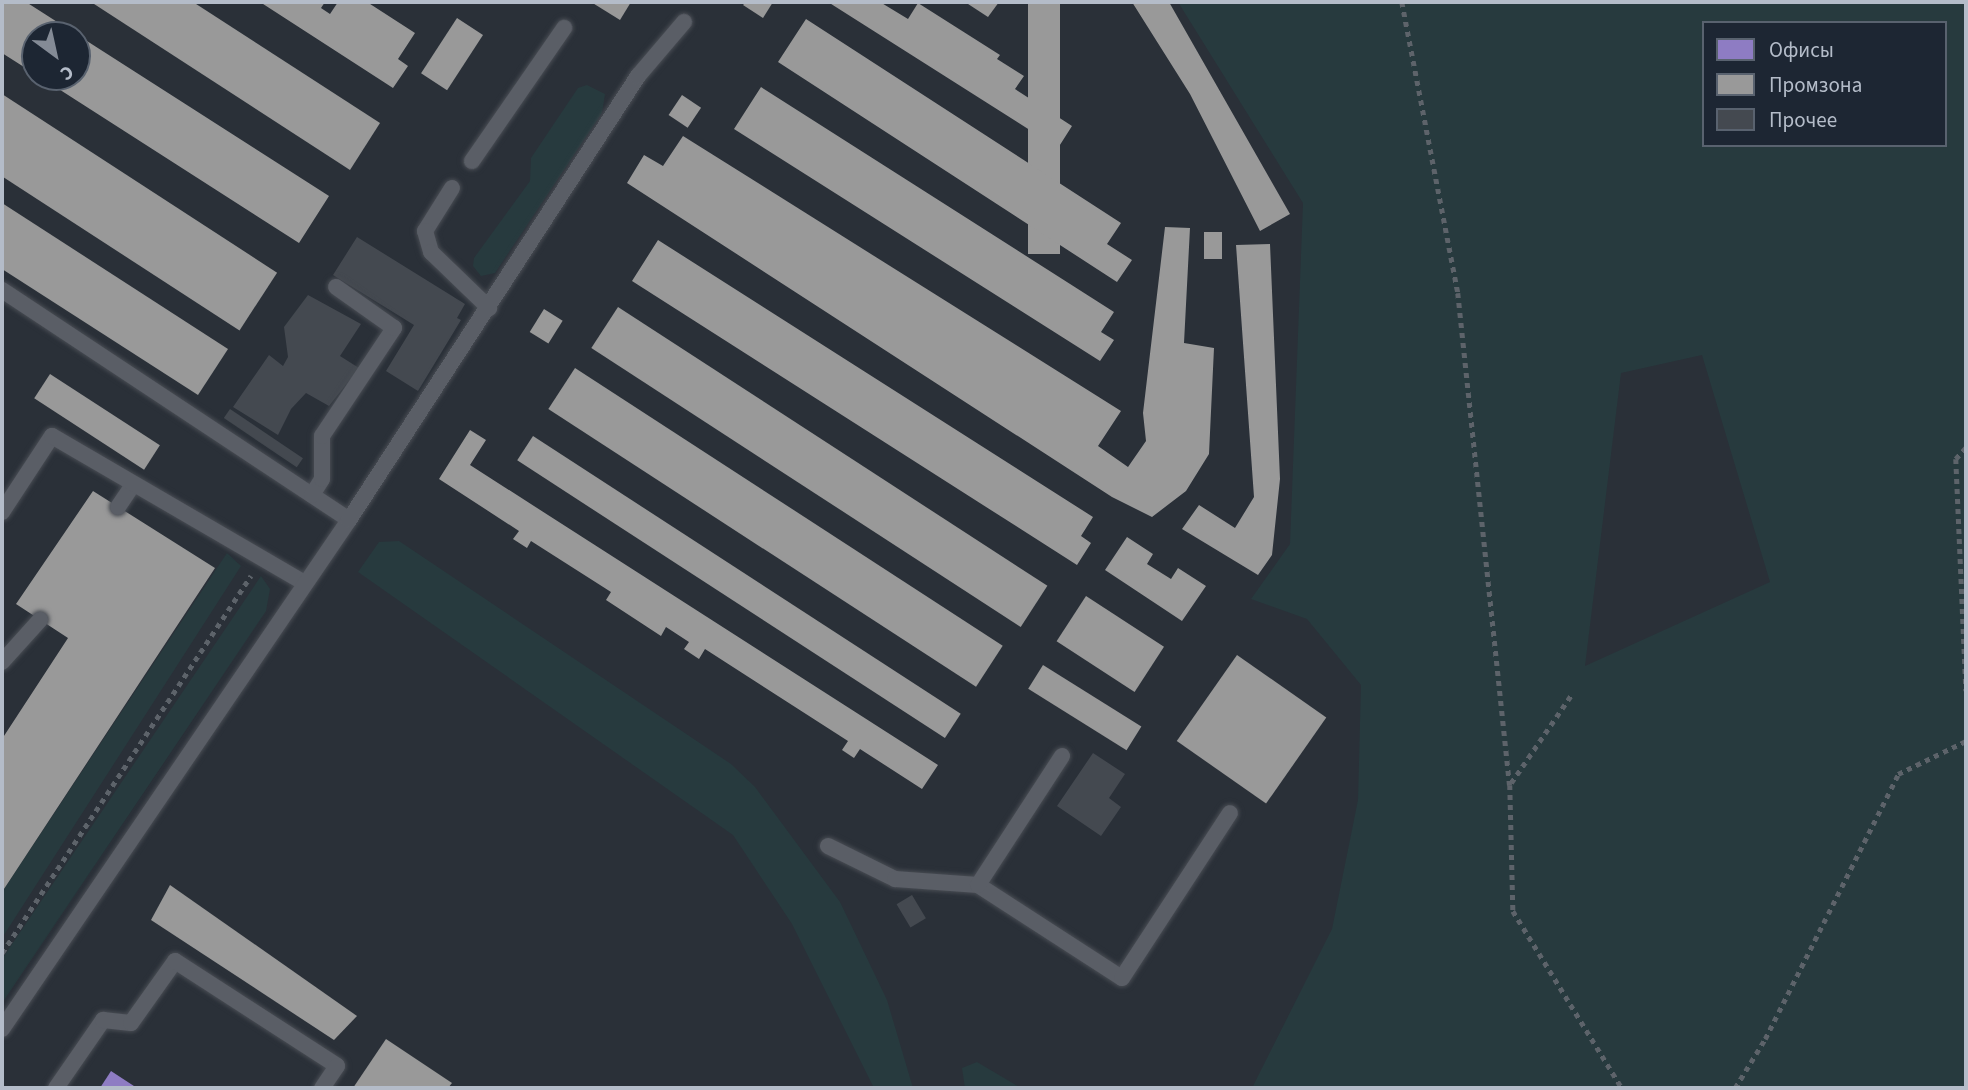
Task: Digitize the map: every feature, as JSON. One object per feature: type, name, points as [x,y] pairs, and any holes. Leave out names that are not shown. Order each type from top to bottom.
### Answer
[{"type":"lane","points":[[2,1029],[349,520],[638,76],[684,22]]},
{"type":"lane","points":[[472,160],[564,28]]},
{"type":"lane","points":[[453,188],[425,231],[431,252],[489,308]]},
{"type":"lane","points":[[312,495],[323,479],[323,436],[394,328],[336,287]]},
{"type":"lane","points":[[2,290],[349,520]]},
{"type":"lane","points":[[2,512],[52,436],[305,583]]},
{"type":"lane","points":[[118,506],[133,485]]},
{"type":"lane","points":[[2,662],[40,620]]},
{"type":"lane","points":[[978,885],[1062,756]]},
{"type":"lane","points":[[828,846],[895,879],[978,885],[1122,978],[1230,813]]},
{"type":"lane","points":[[55,1088],[103,1020],[131,1023],[175,961],[337,1066],[322,1088]]},
{"type":"path","points":[[1402,2],[1458,293],[1510,785],[1513,911],[1622,1088]]},
{"type":"path","points":[[1966,448],[1956,459],[1966,691]]},
{"type":"path","points":[[2,953],[263,557]]},
{"type":"path","points":[[1510,785],[1572,694]]},
{"type":"path","points":[[1735,1088],[1765,1039],[1898,774],[1966,741]]},
{"type":"green space","points":[[1178,2],[1966,2],[1966,1088],[1252,1088],[1332,929],[1358,800],[1361,685],[1307,619],[1251,599],[1290,544],[1303,203]],"holes":[[[1702,355],[1770,582],[1585,666],[1621,373]]]},
{"type":"green space","points":[[587,85],[605,94],[602,113],[495,273],[481,276],[473,266],[474,258],[530,181],[531,158],[578,88]]},
{"type":"green space","points":[[399,541],[731,764],[755,787],[840,902],[887,1000],[913,1088],[874,1088],[792,924],[733,835],[358,572],[379,542]]},
{"type":"green space","points":[[227,553],[241,566],[2,938],[2,892]]},
{"type":"green space","points":[[261,576],[270,589],[266,611],[2,1003],[2,959]]},
{"type":"green space","points":[[977,1062],[1021,1088],[965,1088],[962,1068]]},
{"type":"building: Офисы","points":[[111,1071],[137,1088],[100,1088]]},
{"type":"building: Промзона","points":[[2,2],[26,2],[56,21],[21,21],[21,65],[2,53]]},
{"type":"building: Промзона","points":[[91,2],[193,2],[380,123],[350,170]]},
{"type":"building: Промзона","points":[[260,2],[325,2],[321,8],[330,14],[338,2],[367,2],[415,33],[398,59],[408,66],[393,88]]},
{"type":"building: Промзона","points":[[591,2],[631,2],[620,20]]},
{"type":"building: Промзона","points":[[746,2],[773,2],[763,18],[743,5]]},
{"type":"building: Промзона","points":[[828,2],[880,2],[908,19],[918,3],[1000,55],[997,59],[1024,76],[1015,89],[1072,126],[1058,148]]},
{"type":"building: Промзона","points":[[965,2],[999,2],[988,17]]},
{"type":"building: Промзона","points":[[1028,2],[1060,2],[1060,254],[1028,254]]},
{"type":"building: Промзона","points":[[1132,2],[1169,2],[1290,214],[1260,231],[1190,94]]},
{"type":"building: Промзона","points":[[457,18],[483,35],[447,90],[421,73]]},
{"type":"building: Промзона","points":[[806,19],[1121,223],[1107,244],[1132,260],[1117,282],[778,62]]},
{"type":"building: Промзона","points":[[91,44],[329,196],[299,243],[62,91],[91,91]]},
{"type":"building: Промзона","points":[[761,87],[1114,312],[1101,332],[1114,340],[1100,361],[734,129]]},
{"type":"building: Промзона","points":[[2,94],[277,273],[240,331],[2,176]]},
{"type":"building: Промзона","points":[[682,95],[701,108],[688,128],[669,115]]},
{"type":"building: Промзона","points":[[683,136],[1121,411],[1098,446],[1128,467],[1146,441],[1143,413],[1165,227],[1190,228],[1184,343],[1214,348],[1209,454],[1186,491],[1152,517],[1112,497],[627,183],[644,155],[663,166]]},
{"type":"building: Промзона","points":[[2,203],[228,349],[198,395],[2,269]]},
{"type":"building: Промзона","points":[[1204,232],[1222,232],[1222,259],[1204,259]]},
{"type":"building: Промзона","points":[[658,240],[1093,517],[1081,536],[1091,543],[1077,565],[632,281]]},
{"type":"building: Промзона","points":[[1270,244],[1280,479],[1272,555],[1258,575],[1182,529],[1199,505],[1235,528],[1254,497],[1236,245]]},
{"type":"building: Промзона","points":[[618,307],[1047,586],[1021,627],[591,348]]},
{"type":"building: Промзона","points":[[544,309],[563,321],[548,344],[530,332]]},
{"type":"building: Промзона","points":[[575,368],[1003,646],[976,687],[548,409]]},
{"type":"building: Промзона","points":[[50,374],[160,445],[144,470],[34,398]]},
{"type":"building: Промзона","points":[[470,430],[486,440],[470,465],[938,765],[922,789],[860,749],[854,758],[842,750],[848,741],[705,649],[699,659],[684,649],[689,642],[666,627],[661,636],[606,600],[611,592],[531,541],[527,548],[513,539],[519,531],[439,479]]},
{"type":"building: Промзона","points":[[533,436],[961,714],[945,738],[517,460]]},
{"type":"building: Промзона","points":[[93,491],[215,568],[2,892],[2,739],[68,638],[16,604]]},
{"type":"building: Промзона","points":[[1127,537],[1153,554],[1147,564],[1171,579],[1178,568],[1206,586],[1182,621],[1105,570]]},
{"type":"building: Промзона","points":[[1086,596],[1164,647],[1135,692],[1057,641]]},
{"type":"building: Промзона","points":[[1237,655],[1326,718],[1266,804],[1177,741]]},
{"type":"building: Промзона","points":[[1043,665],[1141,726],[1127,750],[1028,689]]},
{"type":"building: Промзона","points":[[170,885],[357,1016],[334,1040],[151,920]]},
{"type":"building: Промзона","points":[[386,1039],[452,1083],[448,1088],[353,1088]]},
{"type":"building: Прочее","points":[[357,237],[465,304],[457,318],[461,320],[418,391],[386,371],[414,325],[333,275]]},
{"type":"building: Прочее","points":[[308,295],[361,324],[340,356],[359,368],[329,406],[306,393],[291,409],[278,435],[233,407],[269,355],[283,366],[288,357],[284,327]]},
{"type":"building: Прочее","points":[[230,409],[303,458],[297,467],[224,418]]},
{"type":"building: Прочее","points":[[1093,753],[1125,774],[1109,798],[1121,807],[1101,836],[1057,806]]},
{"type":"building: Прочее","points":[[912,895],[926,918],[910,927],[897,904]]}]
